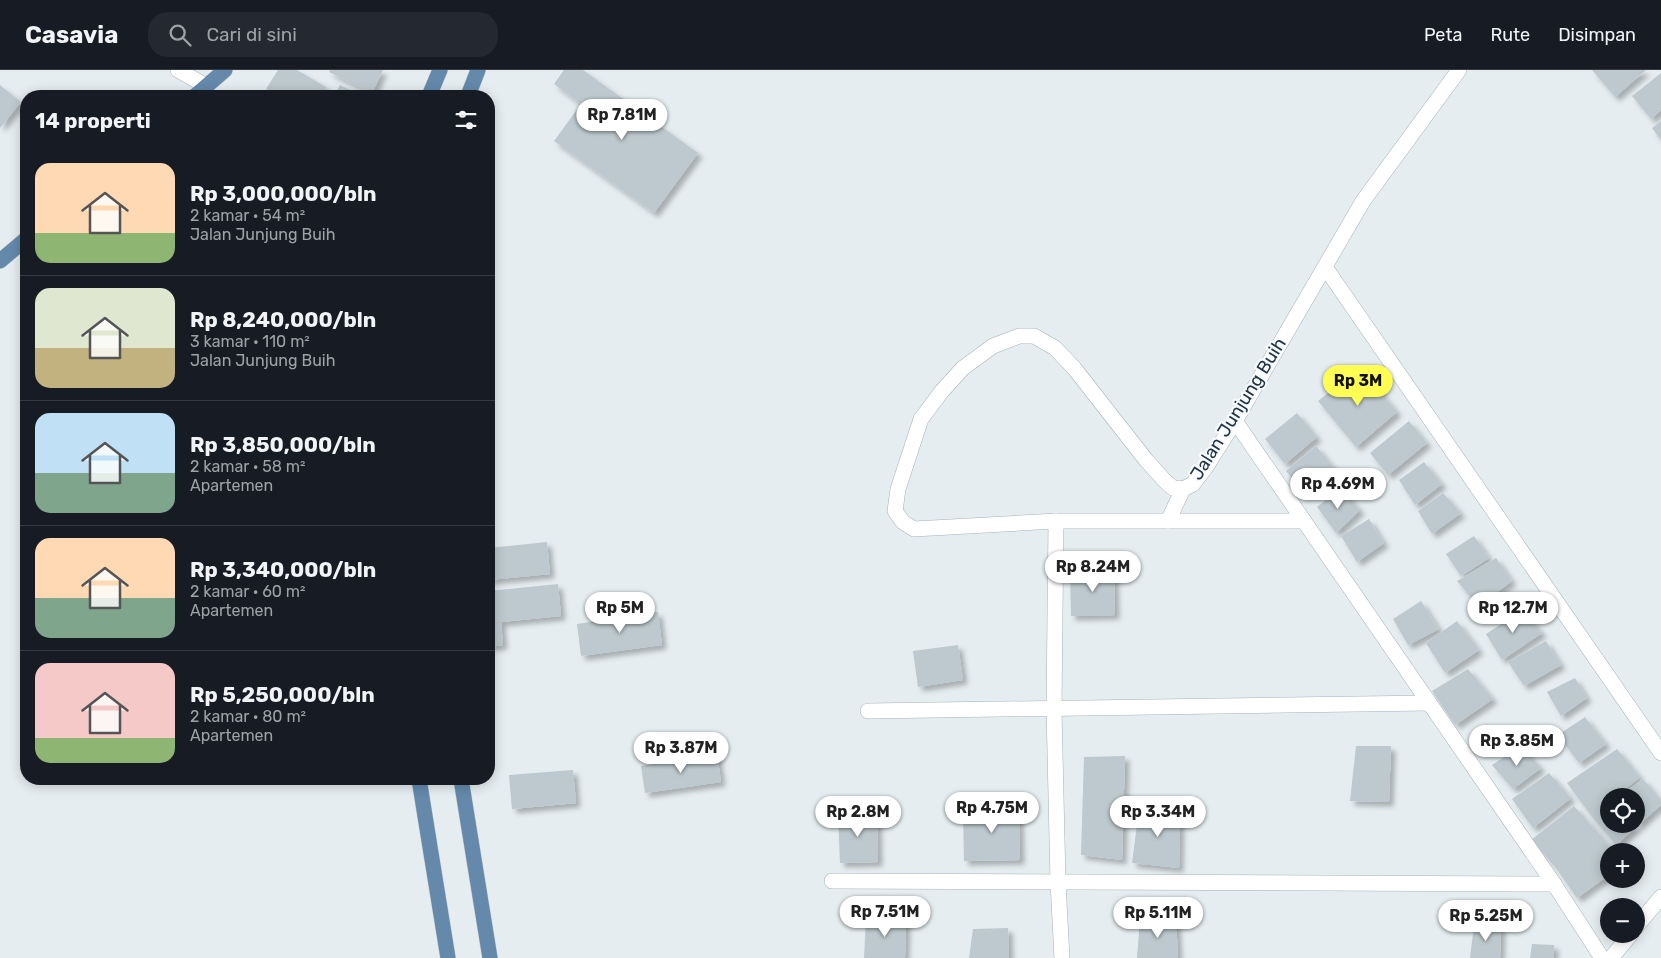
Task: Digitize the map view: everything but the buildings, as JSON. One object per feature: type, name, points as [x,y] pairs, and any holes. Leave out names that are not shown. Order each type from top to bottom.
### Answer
[{"type":"main road","points":[[201,90],[225,70]]},
{"type":"main road","points":[[432,90],[440,70]]},
{"type":"main road","points":[[470,90],[478,70]]},
{"type":"main road","points":[[0,261],[20,244]]},
{"type":"main road","points":[[420,785],[448,958]]},
{"type":"main road","points":[[462,785],[490,958]]},
{"type":"street","points":[[178,70],[199,90]]},
{"type":"street","name":"Jalan Junjung Buih","points":[[1056,521],[914,529],[903,522],[896,511],[898,489],[921,419],[942,391],[963,368],[993,346],[1020,336],[1034,336],[1055,348],[1074,368],[1146,460],[1165,481],[1174,488],[1182,489],[1193,484],[1206,467],[1235,420],[1363,201],[1459,70]]},
{"type":"street","points":[[1325,267],[1661,753]]},
{"type":"street","points":[[1235,420],[1554,884],[1602,958]]},
{"type":"street","points":[[1168,521],[1182,489]]},
{"type":"street","points":[[1062,958],[1058,882],[1054,709],[1056,521],[1304,521]]},
{"type":"street","points":[[868,711],[1429,703]]},
{"type":"street","points":[[832,881],[1554,884]]},
{"type":"street","points":[[1645,916],[1661,897]]},
{"type":"street","points":[[1611,958],[1624,943]]}]
